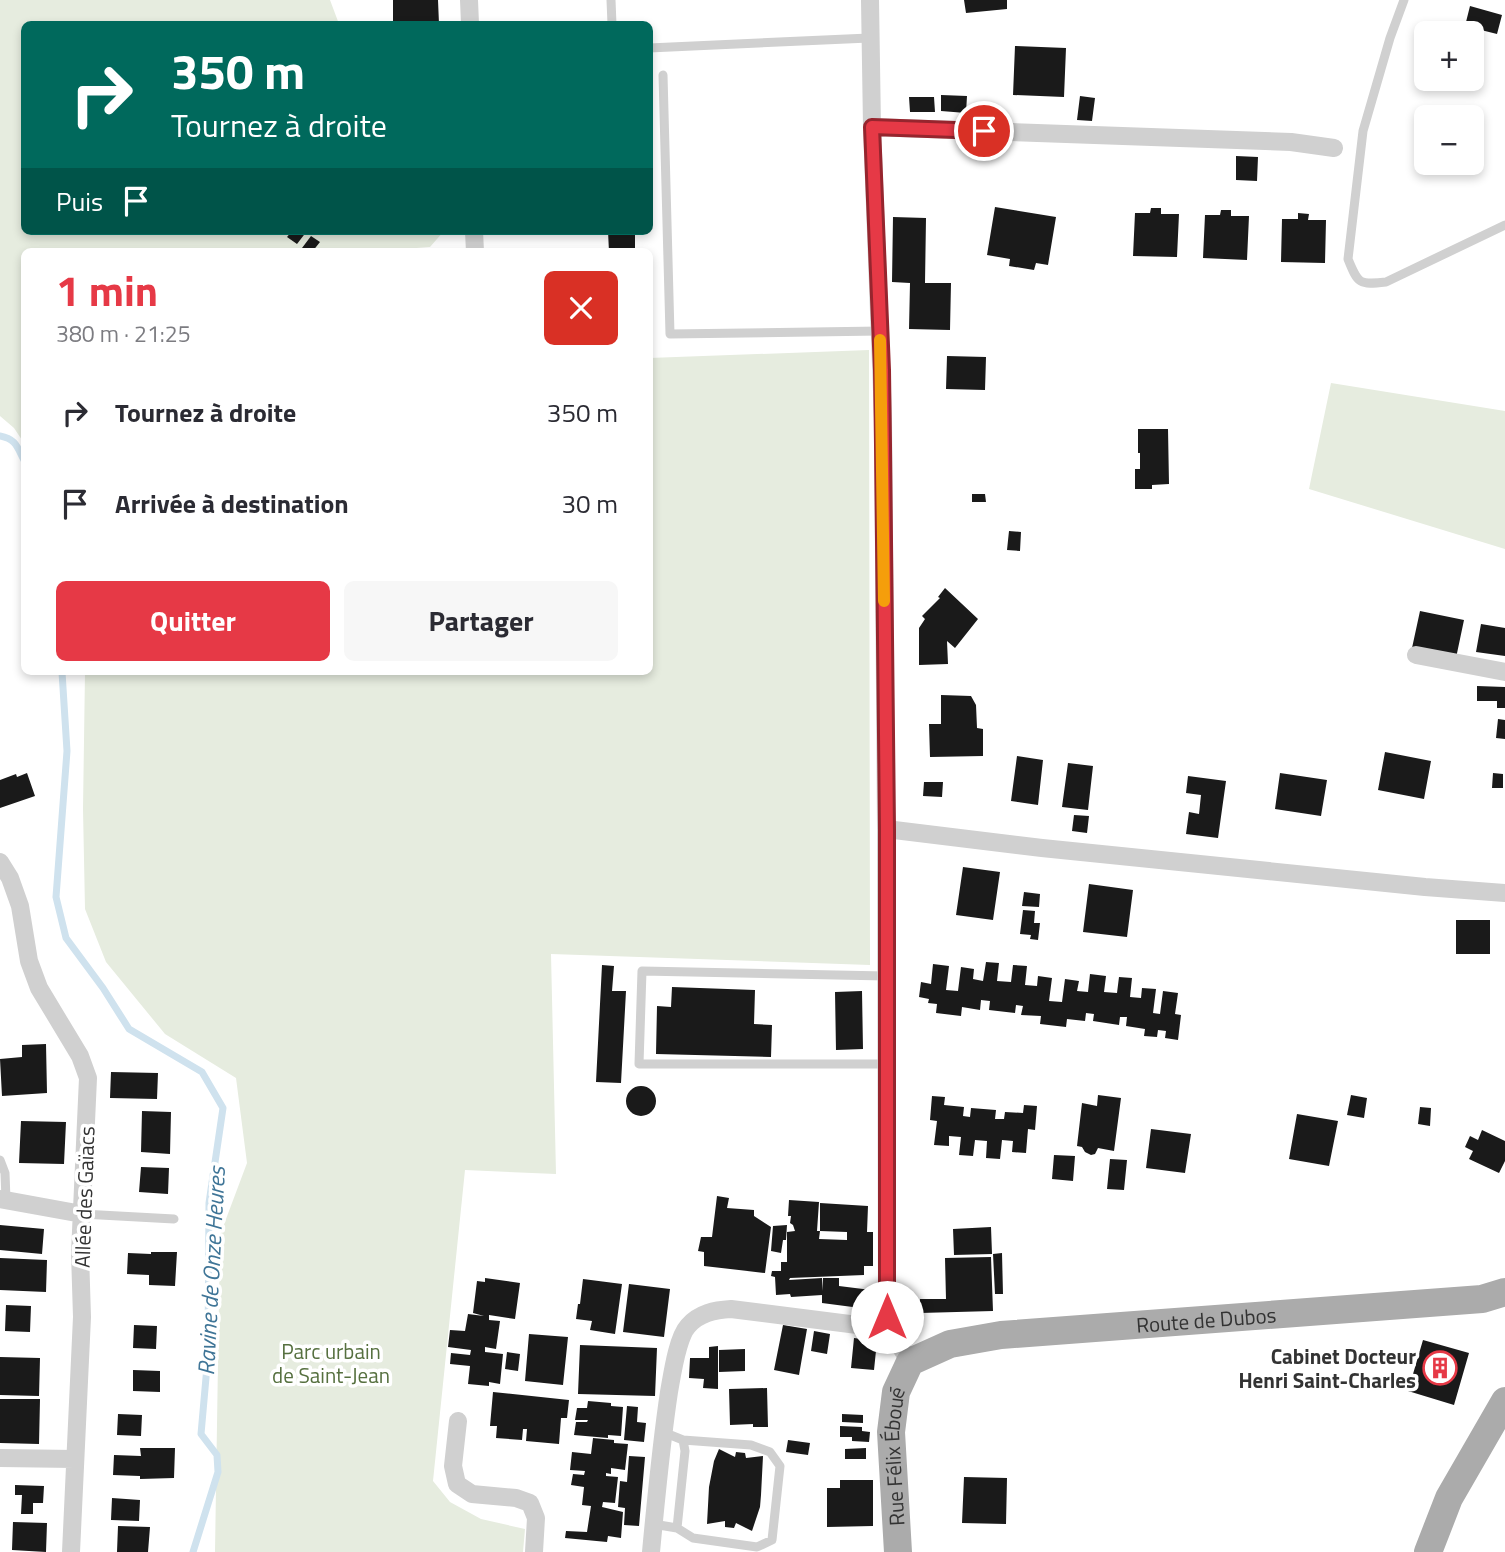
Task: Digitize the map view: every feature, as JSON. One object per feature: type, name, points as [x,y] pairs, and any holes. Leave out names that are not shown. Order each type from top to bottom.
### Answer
[{"type":"main road","name":"Route de Dubos","points":[[910,1362],[950,1344],[1001,1335],[1482,1299],[1505,1292]]},
{"type":"main road","name":"Rue Félix Éboué","points":[[898,1552],[891,1432],[896,1392],[910,1362]]},
{"type":"main road","points":[[1427,1552],[1449,1498],[1505,1401]]},
{"type":"street","points":[[469,0],[470,21]]},
{"type":"street","points":[[870,0],[869,38],[883,418],[887,829],[887,1304],[889,1329],[910,1362]]},
{"type":"street","points":[[872,127],[1291,142],[1334,148]]},
{"type":"street","points":[[1416,655],[1505,672]]},
{"type":"street","points":[[887,829],[1055,849],[1505,893]]},
{"type":"street","name":"Allée des Gaïacs","points":[[0,862],[10,878],[20,906],[29,961],[39,988],[80,1056],[88,1078],[80,1253],[82,1317],[71,1552]]},
{"type":"street","points":[[3,1200],[82,1214]]},
{"type":"street","points":[[651,1552],[663,1432],[675,1359],[685,1328],[698,1317],[715,1310],[731,1308],[889,1329]]},
{"type":"street","points":[[458,1421],[453,1466],[457,1484],[472,1494],[516,1498],[530,1503],[536,1518],[534,1552]]},
{"type":"street","points":[[0,1458],[75,1459]]},
{"type":"lane","points":[[611,0],[612,21]]},
{"type":"lane","points":[[1404,0],[1363,131],[1348,260],[1355,277],[1366,284],[1386,282],[1505,225]]},
{"type":"lane","points":[[653,48],[869,38]]},
{"type":"lane","points":[[663,75],[670,334],[880,331]]},
{"type":"lane","points":[[886,976],[642,971],[639,1064],[886,1063]]},
{"type":"lane","points":[[0,1160],[5,1173],[3,1200]]},
{"type":"lane","points":[[82,1214],[174,1219]]},
{"type":"lane","points":[[653,1524],[677,1528],[693,1538],[757,1547],[772,1540],[780,1466],[770,1452],[751,1445],[683,1440],[663,1432]]},
{"type":"lane","points":[[677,1528],[685,1451],[683,1440]]},
{"type":"green space","points":[[0,0],[330,0],[338,21],[21,21],[21,235],[440,235],[430,247],[416,248],[21,248],[21,438],[0,416]]},
{"type":"green space","name":"Parc urbain de Saint-Jean","points":[[869,350],[870,965],[551,954],[556,1174],[465,1170],[433,1481],[450,1502],[481,1519],[525,1529],[523,1552],[215,1552],[220,1235],[247,1163],[236,1078],[165,1034],[106,962],[85,909],[85,675],[653,675],[653,358]]},
{"type":"green space","points":[[1331,383],[1505,411],[1505,549],[1309,489]]},
{"type":"building","points":[[393,0],[438,0],[439,21],[393,21]]},
{"type":"building","points":[[964,0],[1007,0],[1007,9],[966,13]]},
{"type":"building","points":[[1470,6],[1502,15],[1497,34],[1484,31],[1484,21],[1466,21]]},
{"type":"building","points":[[1015,46],[1066,48],[1064,97],[1013,95]]},
{"type":"building","points":[[941,95],[967,96],[966,113],[941,111]]},
{"type":"building","points":[[1080,96],[1095,98],[1092,121],[1077,120]]},
{"type":"building","points":[[909,97],[934,97],[935,112],[910,112]]},
{"type":"building","points":[[1236,156],[1258,157],[1257,181],[1236,180]]},
{"type":"building","points":[[995,207],[1056,217],[1048,265],[1036,263],[1034,270],[1009,266],[1010,259],[987,255]]},
{"type":"building","points":[[1151,208],[1161,208],[1161,214],[1179,214],[1177,257],[1133,256],[1135,213],[1150,213]]},
{"type":"building","points":[[1221,210],[1231,210],[1231,216],[1249,216],[1247,260],[1203,258],[1205,215],[1220,215]]},
{"type":"building","points":[[1298,213],[1309,214],[1308,220],[1326,220],[1325,263],[1281,262],[1282,219],[1298,219]]},
{"type":"building","points":[[893,217],[926,218],[925,283],[951,283],[950,330],[909,329],[910,283],[892,282]]},
{"type":"building","points":[[289,235],[304,235],[297,244],[287,237]]},
{"type":"building","points":[[608,235],[635,235],[635,248],[609,248]]},
{"type":"building","points":[[311,236],[320,242],[315,248],[302,248]]},
{"type":"building","points":[[947,356],[986,357],[985,390],[946,389]]},
{"type":"building","points":[[1138,429],[1168,429],[1169,484],[1152,485],[1152,489],[1135,489],[1135,469],[1140,469]]},
{"type":"building","points":[[972,494],[985,494],[986,502],[972,502]]},
{"type":"building","points":[[1009,531],[1021,532],[1020,551],[1007,550]]},
{"type":"building","points":[[945,588],[978,619],[955,648],[947,641],[948,664],[919,665],[919,628],[925,619],[922,616],[940,598],[938,597]]},
{"type":"building","points":[[1420,611],[1464,620],[1456,658],[1412,648]]},
{"type":"building","points":[[1481,624],[1505,628],[1505,656],[1476,652]]},
{"type":"building","points":[[1477,686],[1505,687],[1505,708],[1497,708],[1497,701],[1477,701]]},
{"type":"building","points":[[941,695],[971,696],[976,705],[977,728],[983,729],[983,756],[930,757],[929,724],[941,724]]},
{"type":"building","points":[[1498,719],[1505,720],[1505,739],[1496,738]]},
{"type":"building","points":[[1385,752],[1431,761],[1424,799],[1378,790]]},
{"type":"building","points":[[1017,756],[1043,760],[1038,805],[1011,801]]},
{"type":"building","points":[[1068,763],[1093,766],[1088,810],[1062,807]]},
{"type":"building","points":[[27,773],[35,796],[0,808],[0,780]]},
{"type":"building","points":[[1280,773],[1327,780],[1321,816],[1275,809]]},
{"type":"building","points":[[1493,773],[1503,774],[1503,788],[1492,788]]},
{"type":"building","points":[[1188,776],[1226,781],[1218,838],[1186,834],[1189,812],[1199,814],[1201,795],[1186,793]]},
{"type":"building","points":[[924,782],[943,782],[942,797],[923,796]]},
{"type":"building","points":[[1074,815],[1089,816],[1087,833],[1072,831]]},
{"type":"building","points":[[963,867],[1000,872],[993,920],[956,915]]},
{"type":"building","points":[[1089,884],[1133,890],[1127,937],[1083,932]]},
{"type":"building","points":[[1024,892],[1040,894],[1039,907],[1022,906]]},
{"type":"building","points":[[1023,910],[1035,911],[1034,923],[1040,923],[1038,940],[1030,939],[1031,935],[1020,934]]},
{"type":"building","points":[[1456,920],[1490,920],[1490,954],[1456,954]]},
{"type":"building","points":[[986,962],[999,963],[997,981],[1011,982],[1013,965],[1027,966],[1025,985],[1037,986],[1038,976],[1052,978],[1049,1001],[1062,1002],[1065,979],[1079,981],[1077,991],[1088,992],[1090,974],[1106,976],[1104,992],[1117,993],[1119,977],[1132,978],[1130,997],[1141,998],[1142,988],[1156,989],[1153,1013],[1160,1014],[1163,991],[1178,993],[1175,1014],[1181,1015],[1178,1040],[1165,1038],[1166,1031],[1158,1030],[1157,1037],[1144,1036],[1145,1029],[1126,1026],[1127,1017],[1120,1017],[1119,1025],[1093,1021],[1094,1014],[1086,1013],[1085,1021],[1067,1019],[1066,1027],[1040,1024],[1041,1016],[1021,1015],[1023,1006],[1016,1005],[1015,1013],[989,1010],[990,1001],[981,1000],[980,1010],[962,1007],[961,1016],[936,1013],[937,1004],[928,1003],[929,999],[919,997],[921,982],[931,984],[933,964],[949,966],[946,990],[958,991],[961,967],[974,969],[973,979],[983,981]]},
{"type":"building","points":[[602,965],[614,966],[612,991],[626,991],[621,1083],[596,1082]]},
{"type":"building","points":[[672,987],[755,990],[754,1024],[772,1025],[771,1057],[656,1054],[657,1006],[671,1007]]},
{"type":"building","points":[[862,991],[863,1049],[836,1050],[835,992]]},
{"type":"building","points":[[46,1044],[47,1093],[2,1096],[0,1059],[22,1057],[22,1045]]},
{"type":"building","points":[[111,1072],[158,1073],[157,1099],[110,1098]]},
{"type":"building","points":[[641,1086],[652,1090],[656,1101],[652,1112],[641,1116],[630,1112],[626,1101],[630,1090]]},
{"type":"building","points":[[1098,1095],[1121,1098],[1114,1151],[1098,1148],[1095,1154],[1091,1155],[1077,1146],[1082,1103],[1097,1106]]},
{"type":"building","points":[[1351,1095],[1367,1098],[1364,1118],[1347,1115]]},
{"type":"building","points":[[932,1096],[945,1097],[944,1105],[964,1107],[963,1116],[970,1117],[971,1108],[996,1110],[995,1119],[1004,1119],[1005,1112],[1023,1113],[1024,1105],[1037,1106],[1035,1130],[1028,1129],[1026,1153],[1012,1152],[1013,1141],[1002,1140],[1000,1159],[986,1158],[987,1141],[975,1140],[973,1156],[959,1155],[961,1137],[949,1136],[949,1146],[934,1145],[937,1121],[930,1120]]},
{"type":"building","points":[[1420,1107],[1431,1108],[1430,1126],[1418,1124]]},
{"type":"building","points":[[142,1111],[171,1112],[170,1154],[141,1152]]},
{"type":"building","points":[[1297,1114],[1338,1121],[1329,1166],[1289,1159]]},
{"type":"building","points":[[21,1121],[66,1122],[64,1164],[19,1163]]},
{"type":"building","points":[[1151,1129],[1191,1134],[1185,1173],[1146,1168]]},
{"type":"building","points":[[1482,1130],[1505,1141],[1505,1161],[1499,1173],[1469,1159],[1473,1151],[1465,1147],[1470,1136],[1478,1140]]},
{"type":"building","points":[[1054,1155],[1075,1156],[1073,1181],[1052,1179]]},
{"type":"building","points":[[1110,1159],[1127,1160],[1124,1190],[1107,1189]]},
{"type":"building","points":[[141,1167],[169,1168],[168,1194],[139,1192]]},
{"type":"building","points":[[717,1196],[729,1198],[727,1208],[754,1210],[754,1216],[771,1227],[765,1273],[704,1266],[704,1252],[698,1251],[701,1237],[712,1237]]},
{"type":"building","points":[[789,1200],[819,1202],[817,1231],[820,1231],[820,1203],[868,1206],[867,1232],[873,1232],[873,1266],[864,1266],[864,1275],[789,1280],[822,1278],[822,1291],[823,1278],[839,1278],[839,1286],[871,1290],[868,1309],[822,1303],[822,1295],[776,1295],[772,1271],[781,1271],[781,1262],[787,1262],[787,1232],[795,1231],[790,1223],[791,1216],[788,1216]],"holes":[[[820,1231],[847,1232],[847,1240],[819,1239]]]},
{"type":"building","points":[[0,1225],[44,1229],[42,1254],[0,1250]]},
{"type":"building","points":[[787,1225],[786,1240],[783,1240],[781,1253],[771,1251],[773,1226]]},
{"type":"building","points":[[991,1227],[992,1254],[954,1255],[953,1229]]},
{"type":"building","points":[[177,1252],[175,1286],[149,1285],[149,1275],[127,1274],[128,1253]]},
{"type":"building","points":[[1002,1253],[1003,1294],[995,1294],[993,1254]]},
{"type":"building","points":[[991,1257],[993,1311],[920,1313],[920,1299],[946,1299],[945,1258]]},
{"type":"building","points":[[0,1258],[47,1260],[46,1292],[0,1290]]},
{"type":"building","points":[[485,1278],[520,1283],[515,1319],[489,1315],[489,1320],[500,1321],[496,1349],[485,1347],[485,1352],[503,1354],[500,1384],[489,1382],[489,1386],[468,1384],[470,1366],[450,1364],[451,1353],[470,1355],[471,1350],[448,1347],[450,1330],[465,1331],[468,1314],[484,1316],[473,1313],[477,1281],[485,1282]]},
{"type":"building","points":[[583,1279],[622,1284],[615,1334],[590,1330],[592,1321],[576,1319]]},
{"type":"building","points":[[629,1284],[670,1289],[664,1337],[623,1332]]},
{"type":"building","points":[[6,1305],[31,1306],[30,1332],[5,1331]]},
{"type":"building","points":[[134,1325],[157,1326],[156,1349],[133,1348]]},
{"type":"building","points":[[783,1325],[807,1329],[799,1375],[774,1370]]},
{"type":"building","points":[[814,1331],[830,1334],[827,1354],[811,1351]]},
{"type":"building","points":[[529,1334],[568,1337],[563,1385],[525,1381]]},
{"type":"building","points":[[854,1338],[877,1341],[874,1370],[851,1368]]},
{"type":"building","points":[[1423,1340],[1469,1353],[1454,1405],[1408,1391]]},
{"type":"building","points":[[580,1345],[657,1348],[655,1396],[578,1394]]},
{"type":"building","points":[[718,1346],[718,1389],[703,1388],[704,1379],[689,1378],[690,1358],[709,1358],[709,1347]]},
{"type":"building","points":[[745,1349],[745,1371],[719,1372],[719,1350]]},
{"type":"building","points":[[507,1352],[520,1354],[518,1371],[505,1369]]},
{"type":"building","points":[[0,1357],[40,1358],[39,1396],[0,1395]]},
{"type":"building","points":[[133,1370],[160,1371],[160,1392],[133,1391]]},
{"type":"building","points":[[767,1388],[768,1427],[753,1427],[753,1424],[730,1425],[729,1389]]},
{"type":"building","points":[[493,1392],[569,1400],[567,1418],[561,1418],[559,1444],[526,1441],[527,1429],[523,1429],[522,1440],[496,1438],[497,1426],[490,1426]]},
{"type":"building","points":[[0,1399],[40,1399],[39,1444],[0,1443]]},
{"type":"building","points":[[588,1401],[623,1407],[621,1436],[608,1435],[608,1438],[574,1435],[576,1422],[588,1420],[575,1420],[577,1408],[587,1408]]},
{"type":"building","points":[[627,1406],[638,1407],[637,1422],[646,1423],[644,1442],[624,1440]]},
{"type":"building","points":[[118,1414],[142,1415],[141,1436],[117,1435]]},
{"type":"building","points":[[842,1414],[863,1415],[863,1423],[842,1422]]},
{"type":"building","points":[[840,1426],[862,1427],[862,1431],[870,1432],[869,1442],[840,1437]]},
{"type":"building","points":[[593,1438],[628,1444],[625,1470],[611,1468],[611,1474],[606,1473],[606,1476],[618,1477],[615,1503],[603,1502],[602,1507],[623,1512],[621,1538],[608,1536],[607,1542],[565,1538],[566,1531],[587,1532],[591,1506],[582,1505],[584,1487],[571,1485],[573,1474],[584,1475],[585,1471],[570,1470],[572,1452],[591,1454]]},
{"type":"building","points":[[788,1440],[810,1443],[808,1455],[786,1452]]},
{"type":"building","points":[[140,1448],[175,1448],[174,1478],[140,1479],[140,1476],[113,1475],[114,1455],[141,1456]]},
{"type":"building","points":[[866,1448],[866,1459],[845,1459],[845,1449]]},
{"type":"building","points":[[719,1449],[735,1457],[736,1452],[745,1453],[746,1458],[763,1456],[760,1507],[752,1531],[736,1523],[734,1528],[725,1527],[725,1521],[707,1524],[709,1487]]},
{"type":"building","points":[[629,1456],[645,1457],[639,1526],[624,1525],[625,1508],[618,1507],[620,1481],[627,1482]]},
{"type":"building","points":[[964,1477],[1007,1478],[1006,1524],[962,1523]]},
{"type":"building","points":[[840,1480],[873,1480],[873,1526],[827,1527],[827,1488],[840,1488]]},
{"type":"building","points":[[15,1485],[44,1486],[43,1503],[33,1503],[33,1514],[21,1514],[22,1495],[15,1495]]},
{"type":"building","points":[[112,1498],[140,1500],[139,1521],[111,1520]]},
{"type":"building","points":[[13,1522],[47,1523],[46,1552],[12,1550]]},
{"type":"building","points":[[118,1526],[150,1527],[148,1552],[117,1552]]},
{"type":"waterway","name":"Ravine de Onze Heures","points":[[0,436],[13,441],[21,454]]},
{"type":"waterway","name":"Ravine de Onze Heures","points":[[62,675],[67,751],[56,897],[66,938],[129,1029],[202,1072],[223,1108],[209,1203],[208,1355],[201,1434],[217,1455],[218,1472],[193,1552]]},
{"type":"slow traffic","points":[[880,340],[884,601]]},
{"type":"place","name":"Cabinet Docteur Henri Saint-Charles","points":[[1440,1368]]},
{"type":"route","points":[[887,1317],[887,829],[883,445],[872,127],[984,131]]}]
